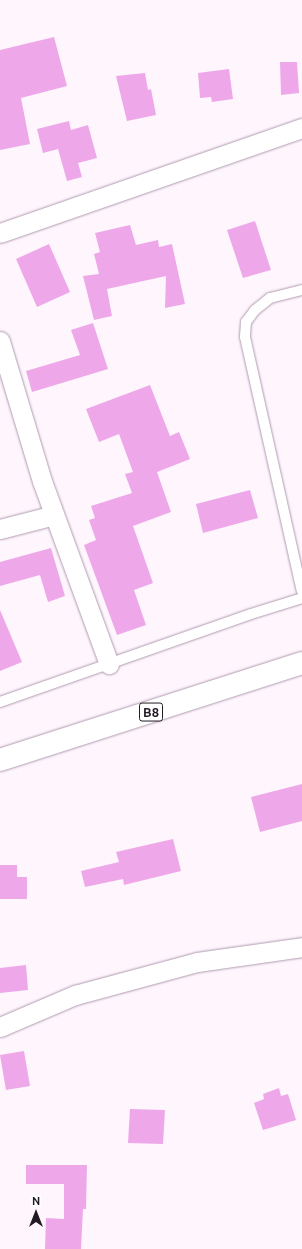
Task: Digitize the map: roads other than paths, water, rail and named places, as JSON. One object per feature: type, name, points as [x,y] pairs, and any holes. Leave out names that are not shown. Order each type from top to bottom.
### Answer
[{"type":"highway","name":"B8","points":[[0,760],[302,663]]},
{"type":"street","points":[[0,233],[302,128]]},
{"type":"street","points":[[0,341],[42,481],[109,664]]},
{"type":"street","points":[[0,529],[54,514]]},
{"type":"street","points":[[0,1027],[75,995],[198,962],[302,947]]},
{"type":"lane","points":[[302,290],[270,298],[255,310],[246,322],[244,337],[302,591]]},
{"type":"lane","points":[[0,702],[302,598]]}]
